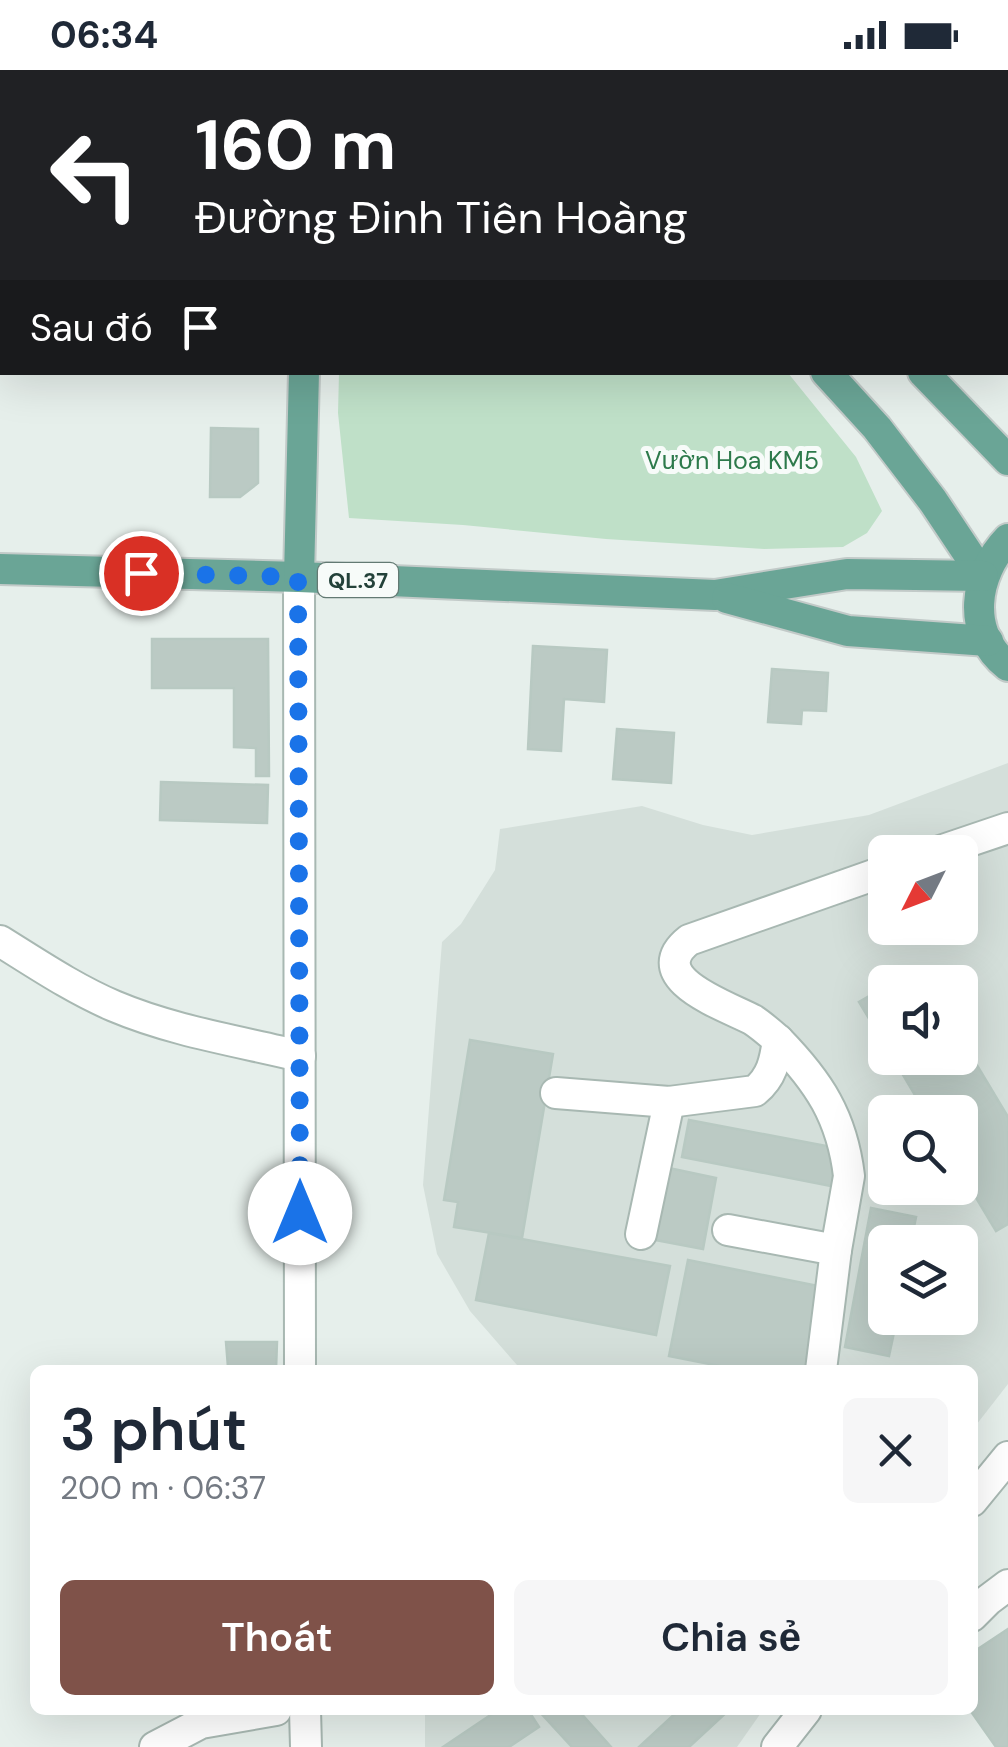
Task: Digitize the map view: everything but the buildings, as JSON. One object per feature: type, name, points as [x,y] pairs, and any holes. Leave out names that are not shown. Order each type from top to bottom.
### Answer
[{"type":"main road","points":[[298,577],[304,375]]},
{"type":"main road","points":[[829,375],[933,500],[982,576]]},
{"type":"main road","points":[[926,375],[1008,460]]},
{"type":"main road","points":[[1008,539],[994,553],[982,576],[978,598],[980,620],[988,641],[1008,666]]},
{"type":"main road","name":"QL.37","points":[[0,569],[715,595],[847,574],[982,576]]},
{"type":"main road","name":"QL.37","points":[[715,595],[848,631],[988,641]]},
{"type":"street","points":[[298,577],[300,1365]]},
{"type":"street","points":[[978,838],[1008,828]]},
{"type":"street","points":[[822,1365],[849,1176],[844,1143],[817,1082],[778,1040],[756,1022],[690,988],[678,976],[674,960],[679,948],[689,940],[868,877]]},
{"type":"street","points":[[0,942],[112,1006],[162,1024],[300,1056]]},
{"type":"street","points":[[556,1093],[669,1102],[755,1092],[766,1082],[774,1064],[778,1040]]},
{"type":"street","points":[[642,1234],[669,1102]]},
{"type":"street","points":[[728,1230],[836,1250]]},
{"type":"street","points":[[978,1494],[1008,1457]]},
{"type":"street","points":[[978,1610],[1008,1585]]},
{"type":"street","points":[[156,1747],[201,1723],[247,1715]]},
{"type":"street","points":[[305,1715],[306,1747]]},
{"type":"street","points":[[777,1747],[802,1715]]},
{"type":"shaded area","points":[[1008,763],[1008,1384],[978,1423],[978,1365],[517,1365],[470,1311],[437,1254],[423,1185],[442,942],[461,924],[495,870],[500,829],[642,806],[752,835],[869,815]]},
{"type":"shaded area","points":[[425,1715],[759,1715],[737,1747],[425,1747]]},
{"type":"green space","name":"Vườn Hoa KM5","points":[[339,375],[790,375],[856,457],[882,511],[867,533],[843,547],[764,549],[349,518],[338,413]]},
{"type":"route","points":[[141,573],[298,577],[300,1213]]}]
